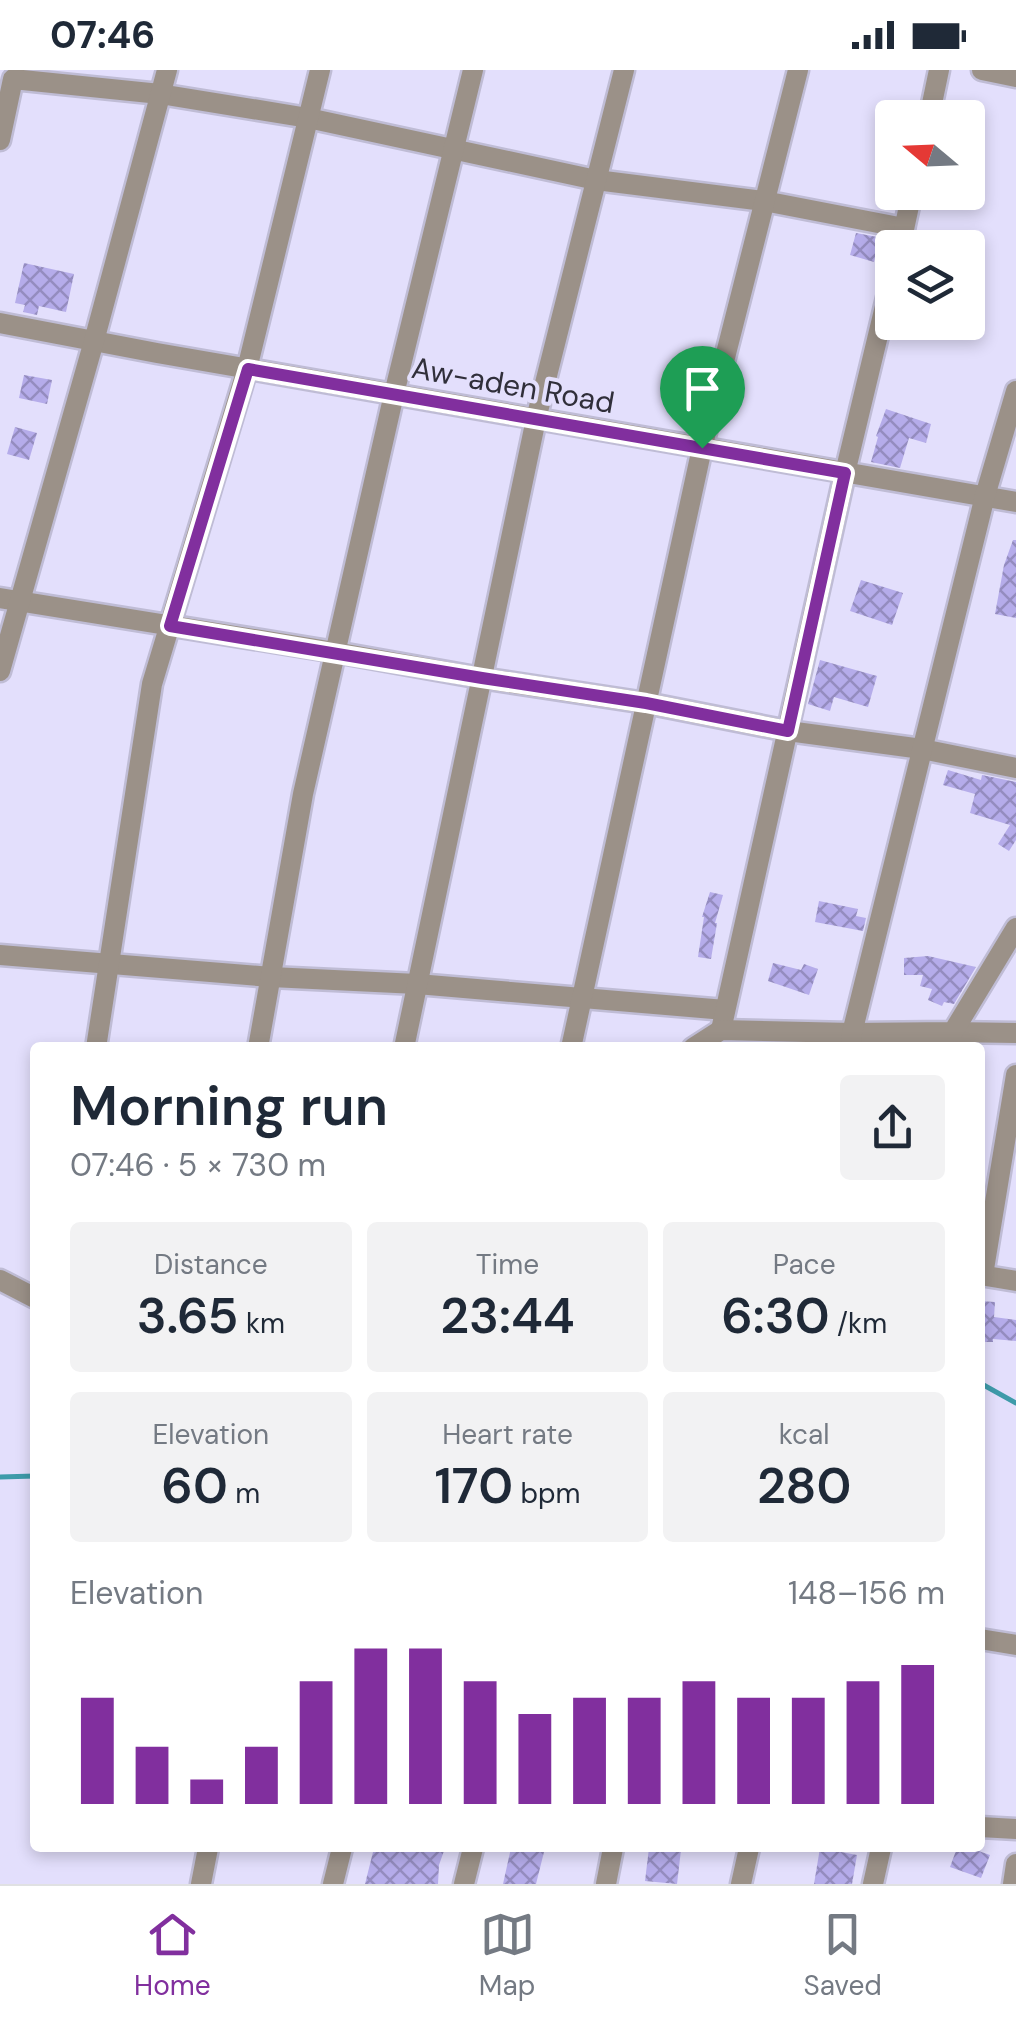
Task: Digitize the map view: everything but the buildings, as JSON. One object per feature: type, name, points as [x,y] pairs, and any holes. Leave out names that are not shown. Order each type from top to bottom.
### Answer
[{"type":"street","points":[[0,671],[10,600],[94,341],[167,70]]},
{"type":"street","points":[[97,1042],[152,684],[248,369],[320,70]]},
{"type":"street","points":[[259,1042],[303,794],[394,394],[474,70]]},
{"type":"street","points":[[405,1042],[536,420],[624,70]]},
{"type":"street","points":[[572,1042],[702,448],[798,70]]},
{"type":"street","points":[[933,100],[939,70]]},
{"type":"street","points":[[982,70],[1016,77]]},
{"type":"street","points":[[0,140],[13,79],[160,94],[308,118],[596,180],[764,201],[875,231]]},
{"type":"street","name":"Aw-aden Road","points":[[0,322],[248,369],[1016,502]]},
{"type":"street","points":[[699,1042],[723,1020],[877,340]]},
{"type":"street","points":[[852,1040],[985,496],[1016,390]]},
{"type":"street","points":[[10,600],[646,703],[788,731],[922,749],[1016,768]]},
{"type":"street","points":[[952,1032],[1016,928]]},
{"type":"street","points":[[0,955],[582,998],[852,1040],[952,1032],[1016,1033]]},
{"type":"street","points":[[985,1252],[1016,1075]]},
{"type":"street","points":[[985,1276],[1016,1282]]},
{"type":"street","points":[[0,1280],[30,1295]]},
{"type":"street","points":[[985,1640],[1016,1645]]},
{"type":"street","points":[[985,1828],[1016,1830]]},
{"type":"street","points":[[201,1884],[207,1852]]},
{"type":"street","points":[[334,1884],[341,1852]]},
{"type":"street","points":[[464,1884],[472,1852]]},
{"type":"street","points":[[606,1884],[612,1852]]},
{"type":"street","points":[[741,1884],[748,1852]]},
{"type":"street","points":[[873,1884],[880,1852]]},
{"type":"street","points":[[1013,1884],[1016,1864]]},
{"type":"waterway","points":[[985,1386],[1016,1403]]},
{"type":"waterway","points":[[0,1477],[30,1476]]},
{"type":"route","points":[[248,369],[702,448],[845,473],[788,731],[646,703],[170,626],[248,369]]}]
